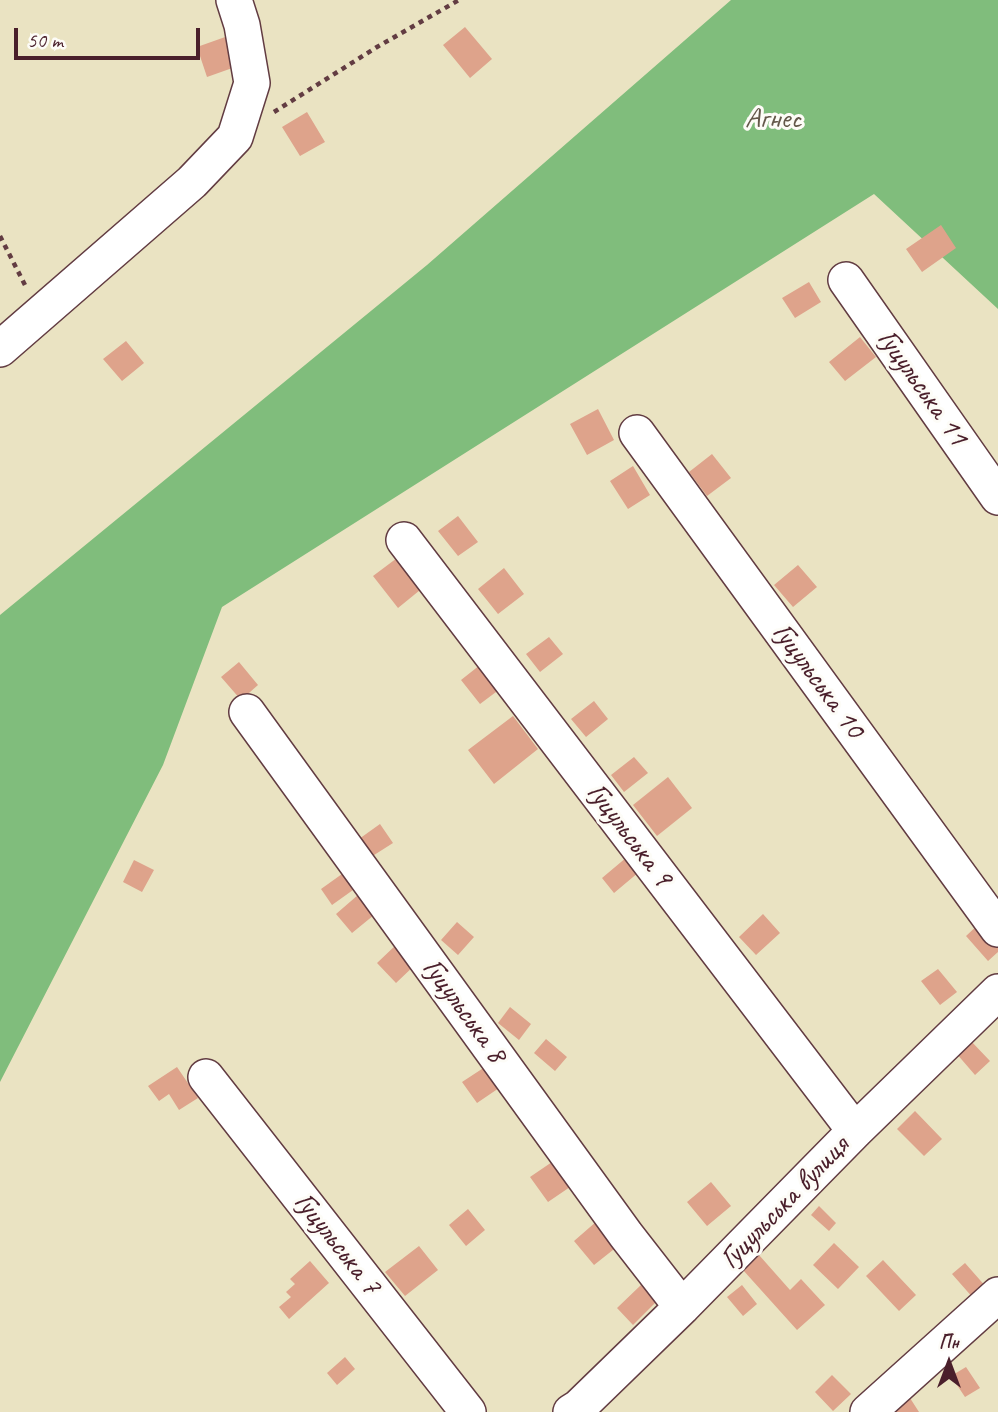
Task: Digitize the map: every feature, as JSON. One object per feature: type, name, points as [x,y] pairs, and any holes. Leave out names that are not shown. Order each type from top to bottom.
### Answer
[{"type":"street","points":[[0,349],[192,182],[235,137],[252,82],[242,25],[234,0]]},
{"type":"street","name":"Гуцульська 11","points":[[846,280],[998,497]]},
{"type":"street","name":"Гуцульська 10","points":[[637,433],[998,929]]},
{"type":"street","name":"Гуцульська 9","points":[[404,540],[855,1131]]},
{"type":"street","name":"Гуцульська 8","points":[[247,712],[618,1224],[682,1307]]},
{"type":"street","name":"Гуцульська вулиця","points":[[571,1412],[682,1307],[855,1131],[998,992]]},
{"type":"street","name":"Гуцульська 7","points":[[206,1077],[468,1412]]},
{"type":"street","points":[[868,1412],[998,1295]]},
{"type":"path","points":[[235,137],[377,47],[459,0]]},
{"type":"path","points":[[0,236],[39,313]]},
{"type":"green space","name":"Агнес","points":[[731,0],[998,0],[998,309],[874,194],[222,607],[163,765],[0,1082],[0,615],[427,265]]},
{"type":"building","points":[[465,27],[492,59],[470,78],[443,45]]},
{"type":"building","points":[[228,36],[238,66],[207,77],[197,47]]},
{"type":"building","points":[[307,112],[325,142],[300,156],[282,127]]},
{"type":"building","points":[[941,225],[956,248],[922,272],[906,249]]},
{"type":"building","points":[[809,282],[821,302],[795,318],[782,298]]},
{"type":"building","points":[[860,337],[876,357],[845,381],[829,362]]},
{"type":"building","points":[[126,341],[144,363],[122,381],[103,359]]},
{"type":"building","points":[[598,409],[614,440],[587,455],[570,424]]},
{"type":"building","points":[[712,454],[731,478],[707,496],[689,472]]},
{"type":"building","points":[[633,466],[650,495],[628,509],[610,481]]},
{"type":"building","points":[[458,516],[478,542],[458,556],[438,531]]},
{"type":"building","points":[[401,555],[425,586],[398,608],[373,576]]},
{"type":"building","points":[[798,565],[817,587],[793,607],[774,585]]},
{"type":"building","points":[[504,568],[524,594],[498,614],[478,589]]},
{"type":"building","points":[[549,637],[563,654],[540,672],[526,654]]},
{"type":"building","points":[[239,662],[258,685],[241,700],[221,677]]},
{"type":"building","points":[[480,665],[500,689],[480,704],[461,680]]},
{"type":"building","points":[[594,701],[608,719],[586,737],[571,719]]},
{"type":"building","points":[[513,716],[538,749],[494,784],[468,750]]},
{"type":"building","points":[[634,757],[648,773],[624,792],[611,775]]},
{"type":"building","points":[[668,777],[692,808],[657,836],[633,805]]},
{"type":"building","points":[[380,824],[393,843],[371,857],[359,839]]},
{"type":"building","points":[[627,857],[639,872],[614,893],[602,878]]},
{"type":"building","points":[[134,860],[154,870],[142,892],[123,882]]},
{"type":"building","points":[[342,874],[353,890],[332,905],[321,889]]},
{"type":"building","points":[[358,895],[374,915],[352,933],[336,914]]},
{"type":"building","points":[[763,914],[780,933],[756,955],[739,937]]},
{"type":"building","points":[[457,922],[474,937],[458,955],[441,940]]},
{"type":"building","points":[[981,922],[998,940],[998,952],[988,961],[966,936]]},
{"type":"building","points":[[397,944],[416,964],[396,983],[377,963]]},
{"type":"building","points":[[938,969],[957,992],[940,1005],[921,981]]},
{"type":"building","points":[[510,1007],[531,1024],[519,1040],[498,1023]]},
{"type":"building","points":[[546,1039],[567,1057],[555,1071],[534,1053]]},
{"type":"building","points":[[970,1040],[990,1061],[975,1075],[956,1053]]},
{"type":"building","points":[[488,1065],[502,1086],[477,1103],[462,1082]]},
{"type":"building","points":[[177,1067],[198,1098],[179,1110],[169,1094],[159,1101],[148,1086]]},
{"type":"building","points":[[915,1111],[942,1139],[924,1156],[897,1129]]},
{"type":"building","points":[[552,1162],[570,1187],[548,1202],[530,1177]]},
{"type":"building","points":[[711,1182],[731,1206],[707,1226],[687,1202]]},
{"type":"building","points":[[819,1206],[836,1223],[829,1231],[811,1215]]},
{"type":"building","points":[[468,1209],[485,1230],[466,1246],[449,1225]]},
{"type":"building","points":[[597,1221],[618,1246],[594,1265],[574,1241]]},
{"type":"building","points":[[834,1243],[859,1267],[838,1289],[813,1265]]},
{"type":"building","points":[[419,1246],[438,1270],[405,1296],[385,1272]]},
{"type":"building","points":[[759,1255],[790,1290],[801,1279],[825,1305],[797,1330],[743,1270]]},
{"type":"building","points":[[883,1260],[916,1295],[899,1311],[866,1276]]},
{"type":"building","points":[[310,1261],[329,1283],[289,1319],[279,1307],[291,1297],[286,1292],[295,1284],[290,1279]]},
{"type":"building","points":[[965,1263],[987,1288],[974,1299],[952,1274]]},
{"type":"building","points":[[641,1285],[657,1301],[633,1325],[617,1308]]},
{"type":"building","points":[[742,1285],[757,1304],[743,1316],[727,1297]]},
{"type":"building","points":[[345,1357],[355,1369],[337,1385],[327,1373]]},
{"type":"building","points":[[966,1367],[980,1388],[965,1397],[951,1376]]},
{"type":"building","points":[[832,1375],[851,1394],[833,1411],[815,1392]]},
{"type":"building","points":[[910,1398],[919,1412],[894,1412],[892,1409]]}]
